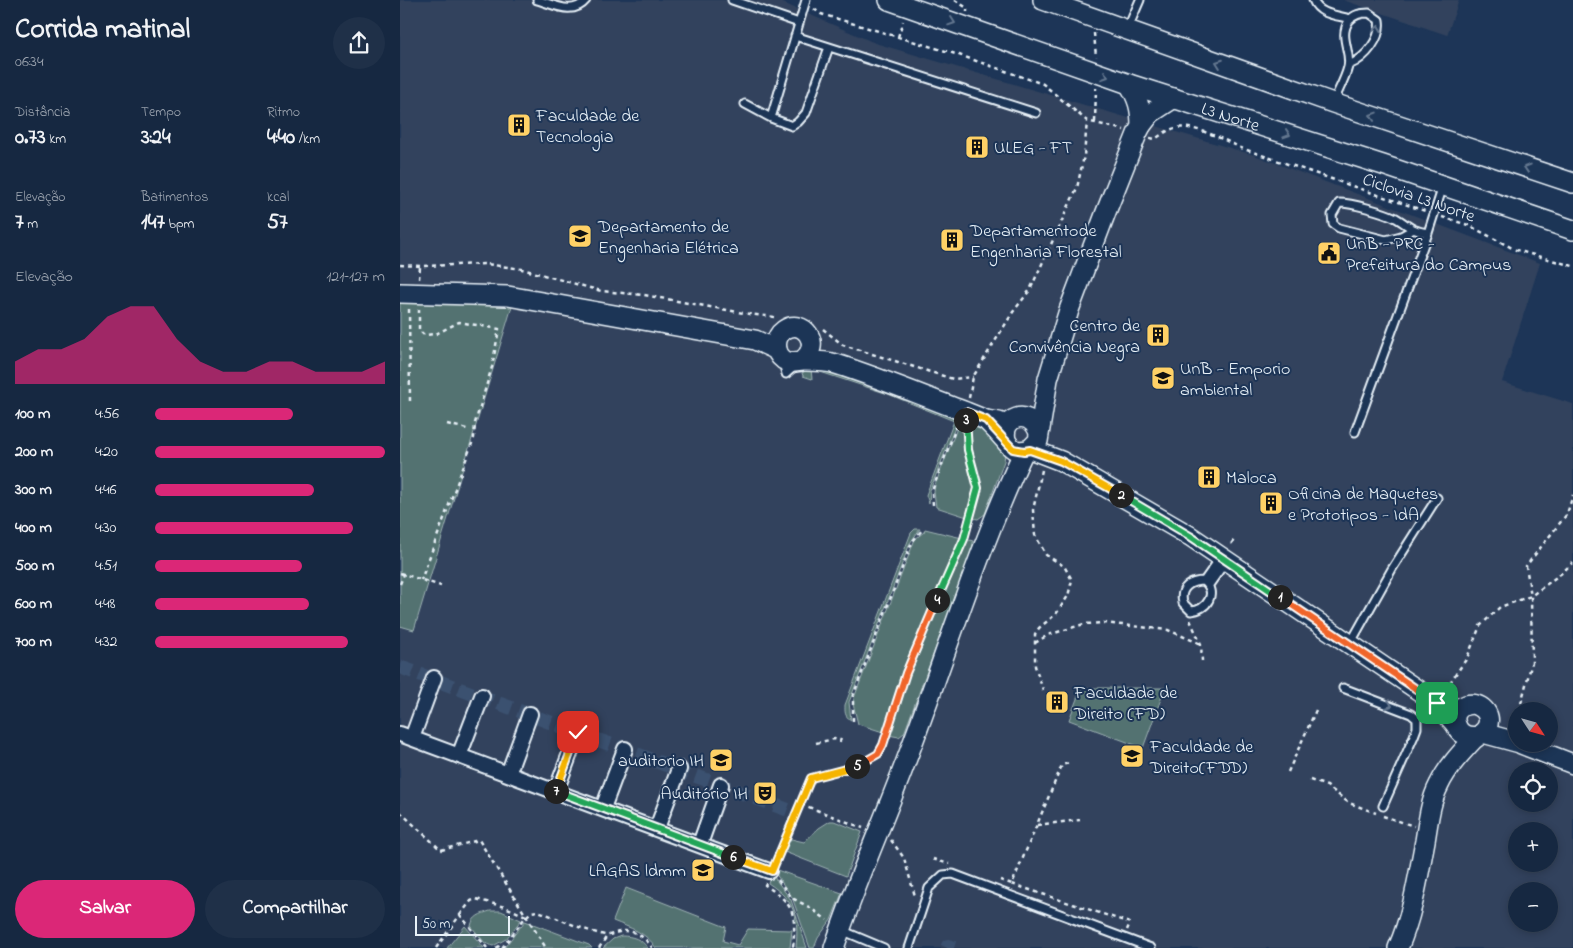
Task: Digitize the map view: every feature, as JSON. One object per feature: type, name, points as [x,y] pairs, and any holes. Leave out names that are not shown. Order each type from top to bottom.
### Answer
[{"type":"street","name":"L3 Norte","points":[[889,0],[1129,84],[1573,228]]},
{"type":"street","points":[[1043,0],[1333,103],[1573,183]]},
{"type":"street","points":[[834,948],[909,754],[986,539],[1005,491],[1029,441],[1069,310],[1139,130],[1141,110],[1138,97],[1129,84]]},
{"type":"street","points":[[1139,130],[1159,107],[1174,98]]},
{"type":"street","points":[[409,298],[508,296],[791,347],[986,420],[1029,441],[1226,554],[1350,644],[1434,701],[1457,728],[1467,736],[1483,729],[1508,738]]},
{"type":"street","points":[[434,678],[406,736],[770,871]]},
{"type":"street","points":[[459,756],[482,696]]},
{"type":"street","points":[[1398,948],[1404,934],[1416,891],[1431,810],[1438,786],[1454,760],[1483,729],[1486,713],[1479,705],[1468,704],[1463,706],[1434,701]]},
{"type":"street","points":[[1454,760],[1457,728],[1456,714],[1463,706]]},
{"type":"street","points":[[508,774],[530,714]]},
{"type":"street","points":[[556,791],[578,732]]},
{"type":"street","points":[[603,808],[625,749]]},
{"type":"street","points":[[1543,752],[1573,764]]},
{"type":"street","points":[[657,828],[679,770]]},
{"type":"street","points":[[700,844],[722,785]]},
{"type":"lane","points":[[537,0],[574,9],[581,6],[586,0]]},
{"type":"lane","points":[[732,0],[799,23]]},
{"type":"lane","points":[[1127,31],[1140,0]]},
{"type":"lane","points":[[1313,0],[1316,7],[1323,12],[1351,19]]},
{"type":"lane","points":[[771,118],[805,2]]},
{"type":"lane","points":[[1333,103],[1349,65],[1345,34],[1346,26],[1356,14],[1369,13],[1379,20],[1380,27],[1375,41],[1355,63],[1349,65]]},
{"type":"lane","points":[[795,36],[1036,113]]},
{"type":"lane","points":[[745,104],[771,118],[792,126],[798,122],[806,113],[829,47]]},
{"type":"lane","points":[[1356,432],[1428,233],[1443,186]]},
{"type":"lane","points":[[1412,230],[1401,236],[1386,240],[1339,228],[1333,224],[1332,215],[1339,203],[1349,203],[1395,218],[1412,230],[1428,233]]},
{"type":"lane","points":[[1350,644],[1392,569],[1437,498]]},
{"type":"lane","points":[[1207,583],[1226,554]]},
{"type":"lane","points":[[1192,582],[1207,583],[1211,593],[1206,606],[1197,611],[1191,611],[1182,603],[1181,598],[1185,588],[1192,582]]},
{"type":"lane","points":[[1343,688],[1411,714],[1417,719],[1414,736],[1383,806]]},
{"type":"lane","points":[[909,948],[929,888],[943,875],[952,874],[1151,948]]},
{"type":"lane","points":[[840,930],[884,948]]},
{"type":"path","points":[[955,0],[967,8],[967,13]]},
{"type":"path","points":[[793,948],[794,934],[791,909],[782,896],[765,885],[811,778],[848,770],[863,764],[878,754],[883,745],[906,673],[964,539],[977,494],[978,488],[968,450],[966,412],[973,377],[1013,312],[1030,290],[1046,259],[1059,225],[1077,188],[1084,156],[1087,121],[1043,84],[960,55],[821,14],[805,2]]},
{"type":"path","name":"Ciclovia L3 Norte","points":[[1087,121],[1139,130],[1155,139],[1173,128],[1190,128],[1382,198],[1468,225],[1516,250],[1573,266]]},
{"type":"path","points":[[400,265],[486,264],[522,269],[601,291],[644,295],[749,314],[791,347]]},
{"type":"path","points":[[410,402],[409,298],[420,266]]},
{"type":"path","points":[[409,298],[419,330],[424,336],[436,334],[459,322],[499,328],[492,367],[476,423],[474,438],[421,580]]},
{"type":"path","points":[[821,328],[843,345],[953,379],[973,377]]},
{"type":"path","points":[[932,505],[932,491],[961,416],[966,412]]},
{"type":"path","points":[[447,424],[467,429]]},
{"type":"path","points":[[1029,441],[1035,535],[1046,555],[1064,566],[1072,580],[1068,596],[1056,614],[1039,628],[1035,634],[1035,666],[1043,690]]},
{"type":"path","points":[[1521,702],[1532,662],[1531,596],[1526,566],[1567,514],[1573,495]]},
{"type":"path","points":[[853,722],[853,696],[912,542],[923,529]]},
{"type":"path","points":[[1226,554],[1235,539]]},
{"type":"path","points":[[1434,701],[1449,684],[1467,658],[1480,626],[1500,607],[1531,596],[1573,562]]},
{"type":"path","points":[[400,584],[402,574],[441,586]]},
{"type":"path","points":[[1186,613],[1201,644],[1202,661]]},
{"type":"path","points":[[1035,643],[1048,635],[1084,624],[1104,623],[1168,630],[1201,644]]},
{"type":"path","points":[[1288,772],[1316,710]]},
{"type":"path","points":[[816,743],[834,739],[840,741],[841,739]]},
{"type":"path","points":[[1012,884],[1062,765],[1069,763]]},
{"type":"path","points":[[1310,780],[1327,786],[1349,803],[1427,831]]},
{"type":"path","points":[[791,811],[797,814]]},
{"type":"path","points":[[400,812],[441,850],[479,840],[546,948]]},
{"type":"path","points":[[1037,825],[1080,820]]},
{"type":"path","points":[[933,859],[950,864]]},
{"type":"path","points":[[770,871],[792,898],[809,907],[840,930]]},
{"type":"path","points":[[995,878],[1130,923],[1124,937]]},
{"type":"path","points":[[436,948],[460,915],[476,899],[505,907],[527,916]]},
{"type":"path","points":[[502,948],[527,916],[531,912],[538,911],[607,936],[625,931],[632,932],[649,942],[652,948]]},
{"type":"path","points":[[460,915],[487,948],[494,948],[504,944]]},
{"type":"path","points":[[599,948],[607,936]]},
{"type":"shaded area","points":[[400,0],[780,0],[875,43],[1254,155],[1540,263],[1502,382],[1573,404],[1573,948],[400,948]]},
{"type":"shaded area","points":[[1343,0],[1459,0],[1447,35]]},
{"type":"green space","points":[[400,298],[513,303],[414,630],[400,626]]},
{"type":"green space","points":[[816,365],[953,416],[956,425],[930,490],[929,503],[926,495],[954,421],[888,394],[811,369],[812,379],[803,376],[802,373]]},
{"type":"green space","points":[[962,415],[967,454],[976,487],[967,517],[936,507],[934,492]]},
{"type":"green space","points":[[967,417],[991,429],[1005,454],[985,514],[978,519],[972,518],[981,489],[981,481],[972,450]]},
{"type":"green space","points":[[915,529],[920,529],[910,543],[849,702],[851,720],[846,715],[845,705],[911,533]]},
{"type":"green space","points":[[925,529],[962,538],[907,661],[883,732],[858,724],[853,704],[854,698],[915,539]]},
{"type":"green space","points":[[966,539],[973,541],[973,547],[906,728],[899,737],[888,735],[910,666]]},
{"type":"green space","points":[[1081,688],[1165,688],[1143,748],[1069,720]]},
{"type":"green space","points":[[830,821],[862,832],[846,876],[782,851],[787,838],[804,842]]},
{"type":"green space","points":[[774,869],[842,893],[831,920],[818,938],[814,948],[810,948],[792,897]]},
{"type":"green space","points":[[771,873],[791,900],[807,948],[796,948],[796,918],[790,903],[768,883]]},
{"type":"green space","points":[[626,888],[726,927],[723,941],[738,945],[748,929],[792,930],[790,948],[656,948],[642,934],[613,921]]},
{"type":"green space","points":[[490,911],[501,911],[521,920],[506,939],[493,946],[485,943],[471,926],[481,914]]},
{"type":"green space","points":[[525,921],[589,945],[592,948],[504,948]]},
{"type":"green space","points":[[465,926],[484,948],[447,948]]},
{"type":"green space","points":[[621,936],[643,942],[648,948],[603,948],[613,939]]},
{"type":"tunnel","points":[[400,667],[791,811]]},
{"type":"tunnel","points":[[947,948],[948,946],[954,948]]},
{"type":"place","name":"Faculdade de Tecnologia","points":[[519,125]]},
{"type":"place","name":"ULEG - FT","points":[[977,147]]},
{"type":"place","name":"Departamento de Engenharia Elétrica","points":[[580,236]]},
{"type":"place","name":"Departamentode Engenharia Florestal","points":[[952,240]]},
{"type":"place","name":"UnB - PRC - Prefeitura do Campus","points":[[1329,253]]},
{"type":"place","name":"Centro de Convivência Negra","points":[[1158,335]]},
{"type":"place","name":"UnB - Emporio ambiental","points":[[1163,378]]},
{"type":"place","name":"Maloca","points":[[1209,477]]},
{"type":"place","name":"Oficina de Maquetes e Prototipos - IdA","points":[[1271,503]]},
{"type":"place","name":"Faculdade de Direito (FD)","points":[[1057,702]]},
{"type":"place","name":"Faculdade de Direito(FDD)","points":[[1132,756]]},
{"type":"place","name":"auditorio IH","points":[[721,760]]},
{"type":"place","name":"Auditório IH","points":[[765,793]]},
{"type":"place","name":"LAGAS ldmm","points":[[703,870]]},
{"type":"route","points":[[578,732],[556,791],[772,871],[811,778],[848,770],[863,764],[878,754],[883,745],[906,673],[964,539],[977,494],[978,488],[968,450],[966,412],[986,420],[1013,449],[1018,451],[1030,450],[1061,461],[1190,536],[1437,703]]}]
